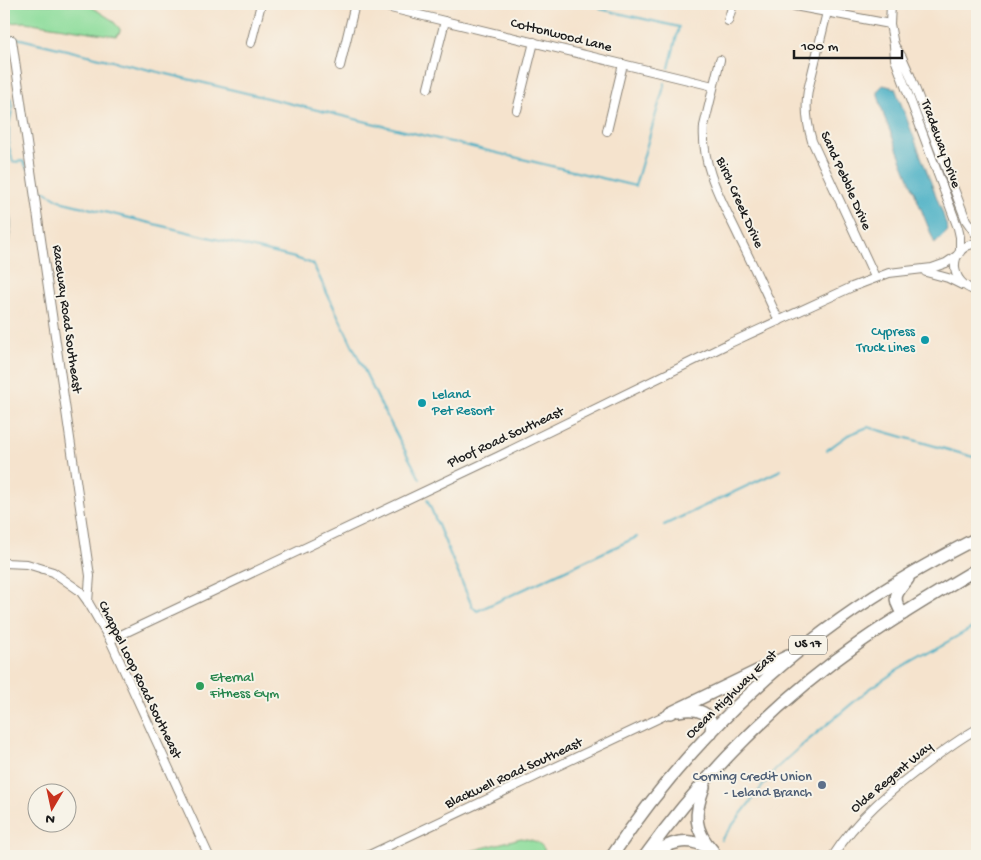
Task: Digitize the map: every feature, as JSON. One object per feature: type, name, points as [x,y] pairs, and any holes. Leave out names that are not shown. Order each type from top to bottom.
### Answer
[{"type":"highway","name":"Ocean Highway East","points":[[612,856],[650,804],[711,733],[765,681],[806,646],[870,600],[916,571],[977,538]]},
{"type":"highway","name":"US 17","points":[[646,856],[706,780],[745,740],[813,678],[861,641],[977,569]]},
{"type":"highway","points":[[903,614],[898,606],[897,593],[916,571]]},
{"type":"highway","points":[[670,713],[806,646]]},
{"type":"highway","points":[[670,713],[691,710],[706,714],[711,721],[711,733]]},
{"type":"highway","points":[[706,780],[696,822],[705,842],[716,854]]},
{"type":"highway","points":[[651,856],[666,846],[684,841],[695,842],[716,854]]},
{"type":"street","points":[[251,43],[261,4]]},
{"type":"street","points":[[340,66],[355,4]]},
{"type":"street","name":"Cottonwood Lane","points":[[374,4],[713,86]]},
{"type":"street","points":[[728,21],[733,4]]},
{"type":"street","points":[[784,4],[890,24]]},
{"type":"street","name":"Sand Pebble Drive","points":[[829,4],[806,99],[808,125],[812,141],[875,277]]},
{"type":"street","name":"Tradeway Drive","points":[[891,4],[890,24],[895,59],[958,228],[960,237],[959,253],[955,263],[955,271],[958,279],[970,288]]},
{"type":"street","points":[[428,88],[445,21]]},
{"type":"street","name":"Raceway Road Southeast","points":[[12,40],[90,576],[88,602]]},
{"type":"street","points":[[518,110],[534,42]]},
{"type":"street","name":"Tradeway Drive","points":[[894,45],[910,75],[966,220],[977,236]]},
{"type":"street","name":"Birch Creek Drive","points":[[720,60],[704,126],[703,143],[706,161],[717,190],[779,321]]},
{"type":"street","points":[[607,131],[623,64]]},
{"type":"street","name":"Ploof Road Southeast","points":[[110,640],[875,277],[901,271],[939,266],[952,260],[965,246],[977,243]]},
{"type":"street","name":"Ploof Road Southeast","points":[[916,270],[932,272],[970,288],[977,298]]},
{"type":"street","name":"Chappel Loop Road Southeast","points":[[4,563],[27,564],[53,572],[80,591],[88,602],[110,640],[209,856]]},
{"type":"street","name":"Blackwell Road Southeast","points":[[367,856],[670,713]]},
{"type":"street","name":"Olde Regent Way","points":[[833,856],[849,833],[872,808],[947,748],[977,729]]},
{"type":"green space","points":[[4,4],[87,4],[112,20],[120,29],[120,32],[116,36],[25,22],[4,23]]},
{"type":"green space","points":[[521,838],[541,845],[545,851],[545,856],[451,856]]},
{"type":"water","points":[[883,85],[895,88],[943,214],[948,231],[935,244],[884,116],[877,91]]},
{"type":"water","points":[[4,201],[10,215],[11,229],[4,258]]},
{"type":"waterway","points":[[600,9],[679,27],[669,68]]},
{"type":"waterway","points":[[4,35],[635,186],[665,83]]},
{"type":"waterway","points":[[4,38],[8,55],[4,72]]},
{"type":"waterway","points":[[4,85],[13,106],[9,124],[9,147],[13,162],[23,161],[27,168]]},
{"type":"waterway","points":[[39,188],[63,202],[313,264],[382,407],[420,479]]},
{"type":"waterway","points":[[827,450],[848,435],[868,427],[977,458]]},
{"type":"waterway","points":[[664,525],[781,470]]},
{"type":"waterway","points":[[427,499],[472,606],[477,611],[637,537]]},
{"type":"waterway","points":[[721,840],[775,770],[868,690],[898,670],[977,625]]},
{"type":"place","name":"Cypress Truck Lines","points":[[925,340]]},
{"type":"place","name":"Leland Pet Resort","points":[[422,403]]},
{"type":"place","name":"Eternal Fitness Gym","points":[[200,686]]},
{"type":"place","name":"Corning Credit Union - Leland Branch","points":[[822,785]]}]
